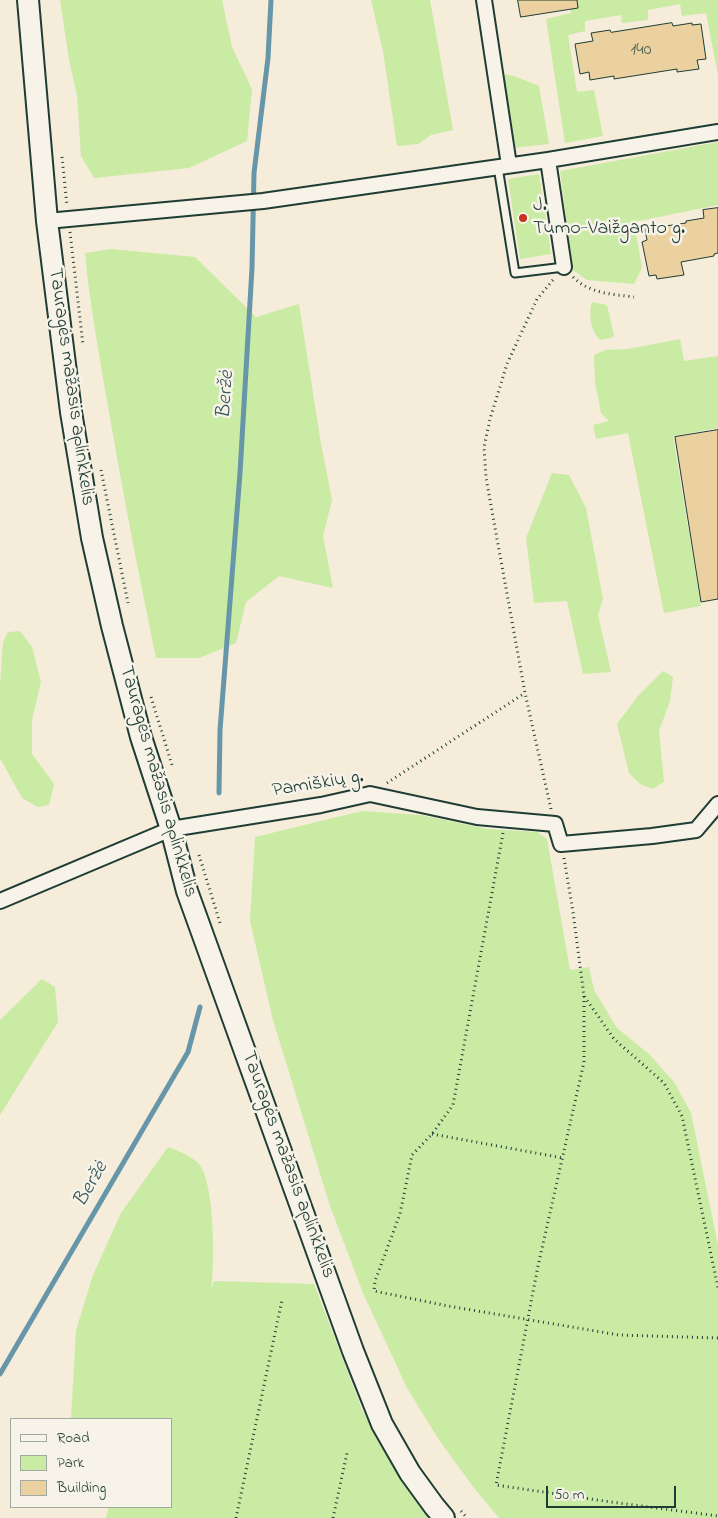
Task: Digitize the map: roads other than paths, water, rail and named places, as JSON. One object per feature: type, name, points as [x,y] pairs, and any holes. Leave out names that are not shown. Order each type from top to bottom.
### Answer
[{"type":"main road","name":"Tauragės mažasis aplinkkelis","points":[[28,0],[47,221],[71,412],[92,538],[112,626],[141,737],[171,829],[188,891],[353,1351],[382,1424],[410,1473],[434,1506],[453,1514]]},
{"type":"street","points":[[484,0],[503,166]]},
{"type":"street","points":[[47,221],[263,202],[548,160],[718,132]]},
{"type":"street","points":[[548,160],[564,267]]},
{"type":"street","name":"Pamiškių g.","points":[[0,901],[171,829],[321,805],[370,794],[443,811],[505,820],[555,824],[561,844],[696,830],[718,804]]},
{"type":"lane","points":[[503,166],[515,273],[564,267]]},
{"type":"waterway","name":"Beržė","points":[[219,793],[220,730],[240,473],[252,268],[254,173],[268,58],[271,0]]},
{"type":"waterway","name":"Beržė","points":[[0,1374],[188,1052],[200,1007]]},
{"type":"place","name":"J. Tumo-Vaižganto g.","points":[[523,218]]}]
